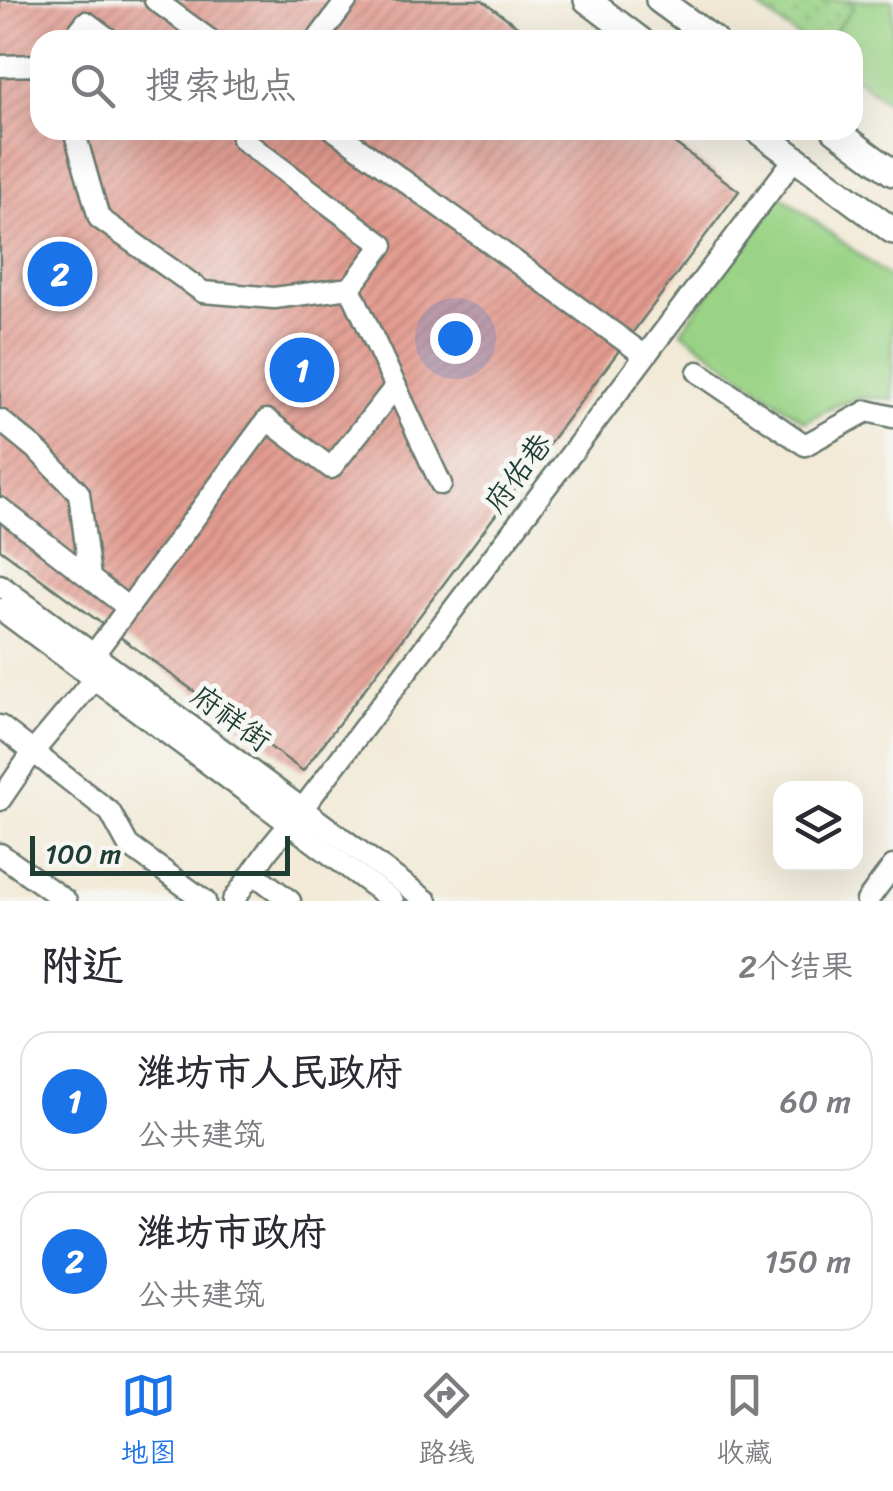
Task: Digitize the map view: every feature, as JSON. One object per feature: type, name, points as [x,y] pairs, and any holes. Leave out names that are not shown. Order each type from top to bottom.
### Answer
[{"type":"main road","points":[[587,0],[627,30]]},
{"type":"main road","points":[[659,0],[700,30]]},
{"type":"main road","points":[[771,140],[893,230]]},
{"type":"main road","points":[[849,140],[893,173]]},
{"type":"street","points":[[155,0],[196,30]]},
{"type":"street","points":[[324,30],[347,0]]},
{"type":"street","points":[[0,66],[30,66]]},
{"type":"street","points":[[77,140],[100,218],[203,292],[274,298],[350,288],[383,244],[249,140]]},
{"type":"street","points":[[348,140],[644,355]]},
{"type":"street","name":"府佑巷","points":[[233,901],[795,158]]},
{"type":"street","points":[[350,288],[442,484]]},
{"type":"street","points":[[698,372],[804,445],[867,411],[893,417]]},
{"type":"street","points":[[94,654],[267,420],[331,468],[396,386]]},
{"type":"street","points":[[0,420],[38,451],[79,493],[90,577]]},
{"type":"street","points":[[0,508],[127,607]]},
{"type":"street","name":"府祥街","points":[[0,585],[94,654],[297,816],[392,901]]},
{"type":"street","name":"府祥街","points":[[0,609],[94,679],[427,901]]},
{"type":"street","points":[[0,800],[33,752],[94,679]]},
{"type":"street","points":[[0,726],[110,812],[128,845],[205,901]]},
{"type":"street","points":[[0,854],[66,901]]},
{"type":"street","points":[[867,901],[893,866]]},
{"type":"street","points":[[253,874],[290,901]]},
{"type":"green space","points":[[749,0],[893,0],[893,106],[863,84],[863,30],[790,30]]},
{"type":"green space","points":[[749,0],[847,0],[854,6],[836,30],[790,30]]},
{"type":"green space","points":[[780,195],[893,280],[893,400],[869,398],[847,402],[805,422],[681,331]]},
{"type":"building","points":[[0,0],[482,0],[522,30],[30,30],[30,140],[670,140],[739,191],[303,771],[0,549]]},
{"type":"place","name":"潍坊市政府","points":[[60,274]]},
{"type":"place","name":"潍坊市人民政府","points":[[302,370]]}]
